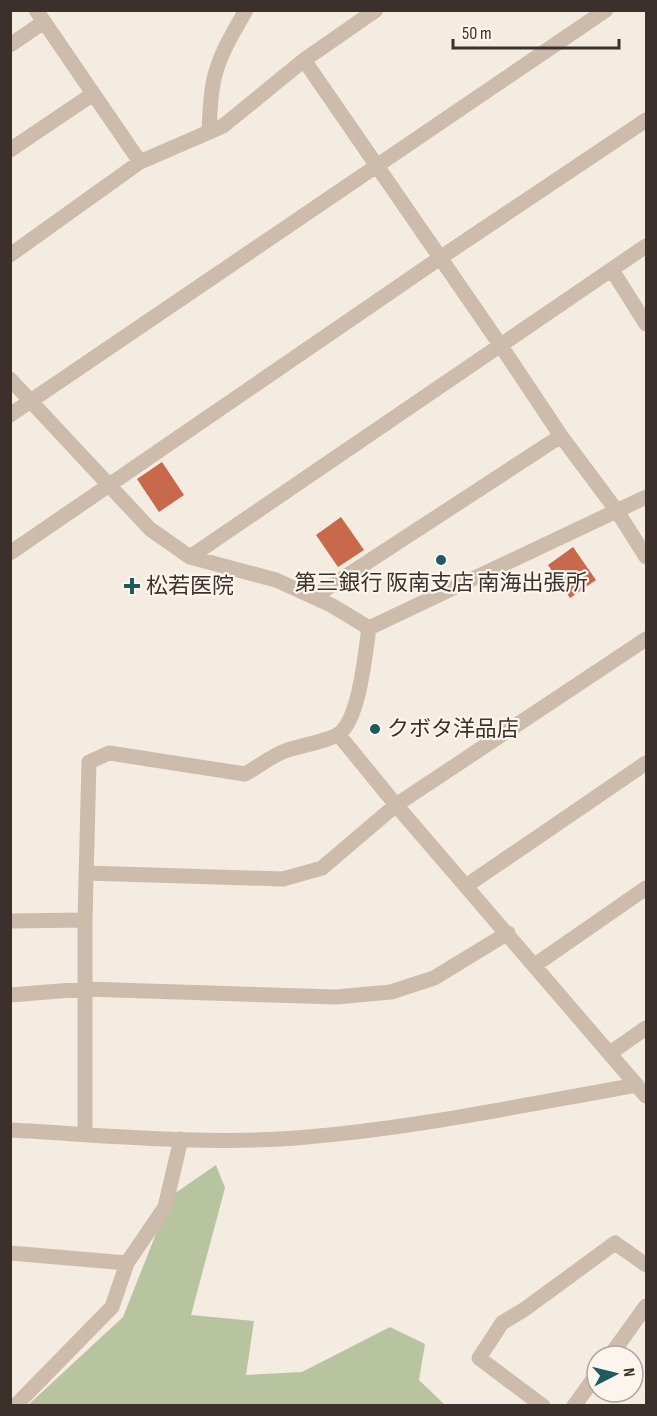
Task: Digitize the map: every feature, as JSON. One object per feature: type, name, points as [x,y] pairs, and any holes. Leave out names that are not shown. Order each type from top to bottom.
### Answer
[{"type":"street","points":[[209,132],[211,94],[215,74],[230,36],[246,10]]},
{"type":"street","points":[[10,255],[140,162],[223,126],[304,60],[376,10]]},
{"type":"street","points":[[10,416],[606,10]]},
{"type":"street","points":[[10,45],[40,16],[140,162]]},
{"type":"street","points":[[304,60],[561,436],[617,511],[646,557]]},
{"type":"street","points":[[10,150],[93,94]]},
{"type":"street","points":[[10,553],[440,258],[646,120]]},
{"type":"street","points":[[190,557],[646,246]]},
{"type":"street","points":[[612,270],[646,324]]},
{"type":"street","points":[[10,379],[150,530],[190,557],[276,580],[314,597],[369,628]]},
{"type":"street","points":[[314,597],[561,436]]},
{"type":"street","points":[[369,628],[646,497]]},
{"type":"street","points":[[85,1134],[85,920],[90,762],[110,753],[245,774],[284,751],[338,734],[353,709],[360,688],[369,628]]},
{"type":"street","points":[[86,873],[283,879],[322,868],[396,805],[646,639]]},
{"type":"street","points":[[338,734],[396,805],[642,1090]]},
{"type":"street","points":[[466,886],[646,763]]},
{"type":"street","points":[[535,964],[646,888]]},
{"type":"street","points":[[10,921],[85,920]]},
{"type":"street","points":[[10,995],[85,989],[336,997],[391,992],[434,978],[508,933]]},
{"type":"street","points":[[610,1053],[646,1028]]},
{"type":"street","points":[[10,1130],[181,1139],[296,1138],[404,1125],[642,1090]]},
{"type":"street","points":[[15,1406],[112,1307],[126,1263],[165,1207],[181,1139]]},
{"type":"street","points":[[543,1406],[479,1358],[502,1323],[615,1244],[646,1265]]},
{"type":"street","points":[[10,1253],[126,1263]]},
{"type":"street","points":[[619,1344],[646,1306]]},
{"type":"street","points":[[574,1406],[585,1391]]},
{"type":"green space","points":[[216,1165],[225,1188],[191,1315],[254,1321],[246,1375],[302,1372],[390,1327],[425,1344],[419,1380],[445,1405],[27,1406],[123,1317],[171,1196]]},
{"type":"building","points":[[162,462],[184,495],[159,512],[137,479]]},
{"type":"building","points":[[341,517],[364,550],[338,567],[316,535]]},
{"type":"building","points":[[573,547],[596,580],[570,598],[548,565]]},
{"type":"place","name":"第三銀行 阪南支店 南海出張所","points":[[441,560]]},
{"type":"place","name":"松若医院","points":[[132,586]]},
{"type":"place","name":"クボタ洋品店","points":[[375,729]]}]
